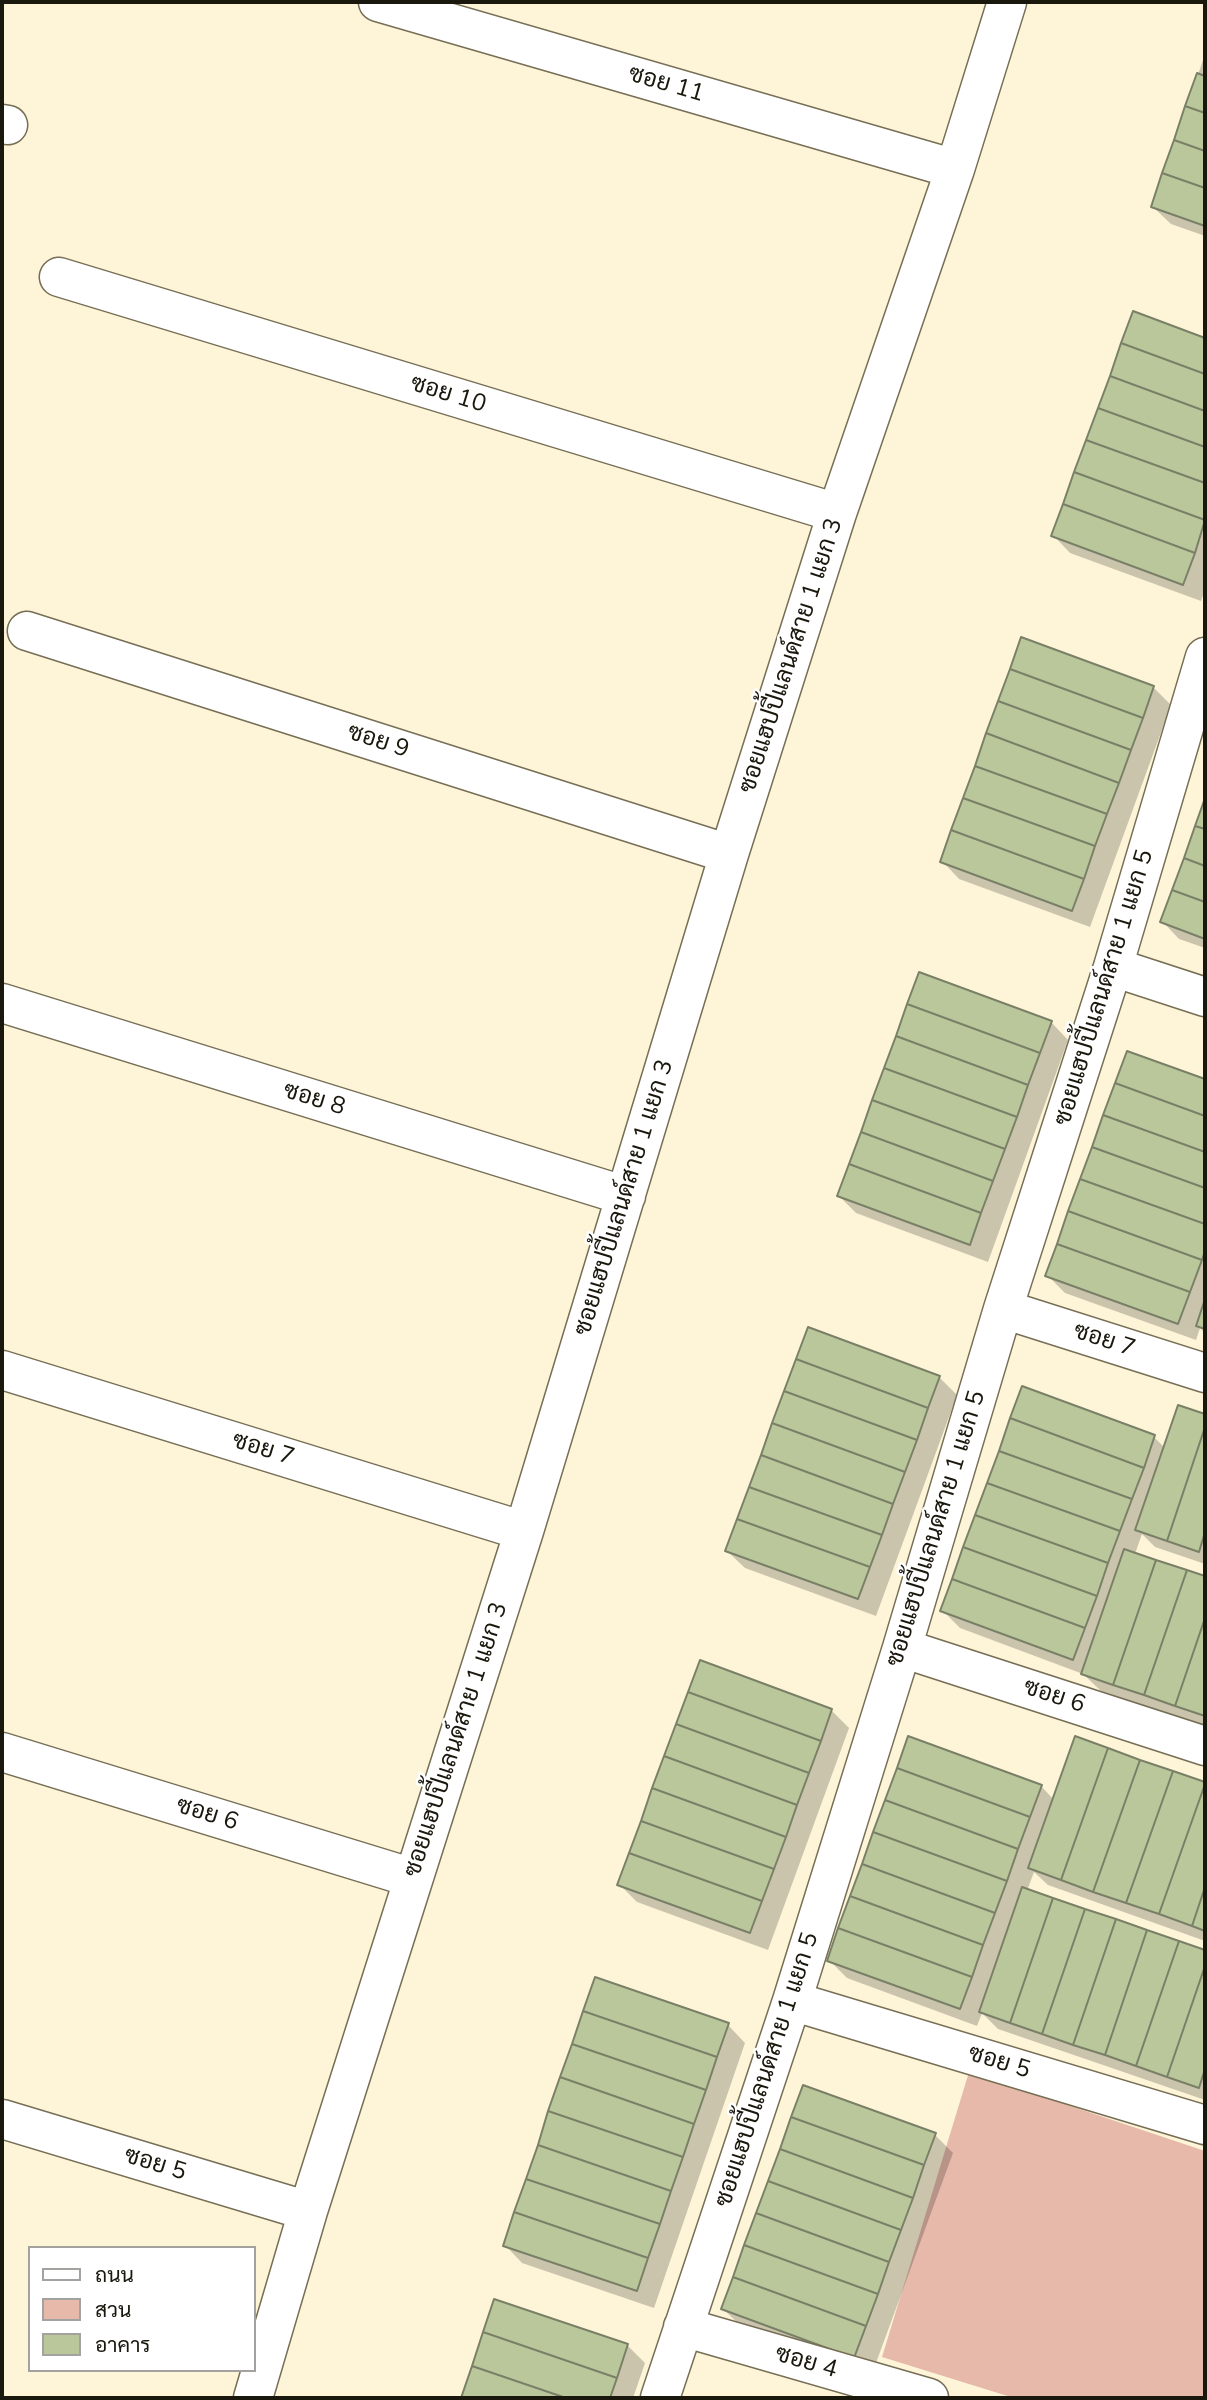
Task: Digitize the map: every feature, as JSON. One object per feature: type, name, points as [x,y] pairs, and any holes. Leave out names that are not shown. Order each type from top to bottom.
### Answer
[{"type":"street","name":"ซอย 11","points":[[378,2],[955,169]]},
{"type":"street","name":"ซอยแฮปปี้แลนด์สาย 1 แยก 3","points":[[253,2398],[412,1878],[524,1531],[729,854],[837,513],[955,169],[1007,2]]},
{"type":"street","name":"ซอย 10","points":[[59,276],[837,513]]},
{"type":"street","name":"ซอย 9","points":[[27,631],[729,854]]},
{"type":"street","name":"ซอยแฮปปี้แลนด์สาย 1 แยก 5","points":[[660,2398],[792,2001],[902,1648],[1003,1309],[1113,967],[1205,657]]},
{"type":"street","points":[[1113,967],[1205,997]]},
{"type":"street","name":"ซอย 8","points":[[2,1003],[626,1196]]},
{"type":"street","name":"ซอย 7","points":[[1003,1309],[1205,1373]]},
{"type":"street","name":"ซอย 7","points":[[2,1370],[524,1531]]},
{"type":"street","name":"ซอย 6","points":[[902,1648],[1205,1746]]},
{"type":"street","name":"ซอย 6","points":[[2,1752],[412,1878]]},
{"type":"street","name":"ซอย 5","points":[[792,2001],[1205,2125]]},
{"type":"street","name":"ซอย 5","points":[[2,2119],[308,2211]]},
{"type":"street","name":"ซอย 4","points":[[683,2328],[929,2398]]},
{"type":"green space","points":[[969,2072],[1205,2151],[1205,2392],[1202,2398],[1014,2398],[882,2357]]},
{"type":"building","points":[[1197,73],[1205,76],[1205,113],[1185,106]]},
{"type":"building","points":[[1185,106],[1205,113],[1205,151],[1174,140]]},
{"type":"building","points":[[1174,140],[1205,151],[1205,188],[1162,173]]},
{"type":"building","points":[[1162,173],[1205,188],[1205,226],[1151,207]]},
{"type":"building","points":[[1133,311],[1205,338],[1205,374],[1121,343]]},
{"type":"building","points":[[1121,343],[1205,374],[1205,411],[1110,376]]},
{"type":"building","points":[[1110,376],[1205,411],[1205,447],[1098,408]]},
{"type":"building","points":[[1098,408],[1205,447],[1205,483],[1086,440]]},
{"type":"building","points":[[1086,440],[1205,483],[1205,520],[1074,472]]},
{"type":"building","points":[[1074,472],[1205,520],[1195,553],[1063,504]]},
{"type":"building","points":[[1063,504],[1195,553],[1183,585],[1051,536]]},
{"type":"building","points":[[1021,637],[1154,686],[1143,718],[1010,669]]},
{"type":"building","points":[[1010,669],[1143,718],[1131,750],[998,701]]},
{"type":"building","points":[[998,701],[1131,750],[1119,783],[986,733]]},
{"type":"building","points":[[986,733],[1119,783],[1107,814],[975,766]]},
{"type":"building","points":[[975,766],[1107,814],[1095,846],[963,798]]},
{"type":"building","points":[[963,798],[1095,846],[1084,879],[951,830]]},
{"type":"building","points":[[1205,798],[1205,829],[1195,826]]},
{"type":"building","points":[[1195,826],[1205,829],[1205,866],[1184,858]]},
{"type":"building","points":[[951,830],[1084,879],[1072,911],[940,862]]},
{"type":"building","points":[[1184,858],[1205,866],[1205,902],[1172,890]]},
{"type":"building","points":[[1172,890],[1205,902],[1205,939],[1160,922]]},
{"type":"building","points":[[919,972],[1052,1021],[1040,1053],[907,1004]]},
{"type":"building","points":[[907,1004],[1040,1053],[1028,1085],[896,1036]]},
{"type":"building","points":[[896,1036],[1028,1085],[1017,1117],[884,1068]]},
{"type":"building","points":[[1127,1051],[1205,1079],[1205,1116],[1115,1083]]},
{"type":"building","points":[[884,1068],[1017,1117],[1005,1149],[872,1100]]},
{"type":"building","points":[[1115,1083],[1205,1116],[1205,1152],[1103,1115]]},
{"type":"building","points":[[872,1100],[1005,1149],[993,1181],[861,1132]]},
{"type":"building","points":[[1103,1115],[1205,1152],[1205,1188],[1092,1147]]},
{"type":"building","points":[[861,1132],[993,1181],[981,1213],[849,1164]]},
{"type":"building","points":[[1092,1147],[1205,1188],[1205,1224],[1080,1179]]},
{"type":"building","points":[[849,1164],[981,1213],[970,1245],[837,1196]]},
{"type":"building","points":[[1080,1179],[1205,1224],[1205,1251],[1202,1260],[1068,1211]]},
{"type":"building","points":[[1068,1211],[1202,1260],[1190,1292],[1057,1244]]},
{"type":"building","points":[[1057,1244],[1190,1292],[1178,1324],[1045,1276]]},
{"type":"building","points":[[1205,1299],[1205,1329],[1196,1326]]},
{"type":"building","points":[[808,1327],[940,1376],[928,1408],[796,1359]]},
{"type":"building","points":[[796,1359],[928,1408],[917,1440],[784,1391]]},
{"type":"building","points":[[1022,1386],[1155,1435],[1144,1468],[1010,1418]]},
{"type":"building","points":[[784,1391],[917,1440],[905,1472],[772,1423]]},
{"type":"building","points":[[1178,1405],[1205,1414],[1205,1427],[1167,1541],[1135,1530]]},
{"type":"building","points":[[1010,1418],[1144,1468],[1132,1499],[999,1451]]},
{"type":"building","points":[[772,1423],[905,1472],[893,1504],[761,1455]]},
{"type":"building","points":[[1205,1427],[1205,1532],[1199,1552],[1167,1541]]},
{"type":"building","points":[[999,1451],[1132,1499],[1120,1531],[987,1483]]},
{"type":"building","points":[[761,1455],[893,1504],[882,1535],[749,1487]]},
{"type":"building","points":[[987,1483],[1120,1531],[1108,1563],[975,1515]]},
{"type":"building","points":[[749,1487],[882,1535],[870,1567],[737,1519]]},
{"type":"building","points":[[975,1515],[1108,1563],[1097,1596],[963,1547]]},
{"type":"building","points":[[737,1519],[870,1567],[858,1599],[725,1551]]},
{"type":"building","points":[[963,1547],[1097,1596],[1085,1628],[952,1579]]},
{"type":"building","points":[[1124,1549],[1156,1560],[1113,1685],[1081,1674]]},
{"type":"building","points":[[1156,1560],[1187,1570],[1144,1695],[1113,1685]]},
{"type":"building","points":[[1187,1570],[1205,1576],[1205,1618],[1175,1706],[1144,1695]]},
{"type":"building","points":[[952,1579],[1085,1628],[1073,1660],[940,1611]]},
{"type":"building","points":[[1205,1618],[1205,1716],[1175,1706]]},
{"type":"building","points":[[700,1660],[832,1709],[821,1741],[688,1692]]},
{"type":"building","points":[[688,1692],[821,1741],[809,1773],[676,1724]]},
{"type":"building","points":[[676,1724],[809,1773],[797,1805],[664,1756]]},
{"type":"building","points":[[908,1736],[1042,1785],[1030,1817],[897,1768]]},
{"type":"building","points":[[1075,1736],[1108,1748],[1061,1880],[1028,1868]]},
{"type":"building","points":[[1108,1748],[1140,1760],[1093,1892],[1061,1880]]},
{"type":"building","points":[[664,1756],[797,1805],[786,1837],[652,1788]]},
{"type":"building","points":[[1140,1760],[1173,1771],[1126,1903],[1093,1892]]},
{"type":"building","points":[[897,1768],[1030,1817],[1018,1849],[885,1800]]},
{"type":"building","points":[[1173,1771],[1205,1784],[1159,1914],[1126,1903]]},
{"type":"building","points":[[1205,1784],[1205,1887],[1192,1926],[1159,1914]]},
{"type":"building","points":[[652,1788],[786,1837],[774,1869],[641,1821]]},
{"type":"building","points":[[885,1800],[1018,1849],[1007,1881],[873,1832]]},
{"type":"building","points":[[641,1821],[774,1869],[762,1901],[629,1853]]},
{"type":"building","points":[[873,1832],[1007,1881],[995,1913],[862,1864]]},
{"type":"building","points":[[629,1853],[762,1901],[750,1933],[617,1885]]},
{"type":"building","points":[[862,1864],[995,1913],[983,1945],[850,1896]]},
{"type":"building","points":[[1022,1887],[1053,1898],[1010,2023],[979,2012]]},
{"type":"building","points":[[1205,1887],[1205,1931],[1192,1926]]},
{"type":"building","points":[[850,1896],[983,1945],[972,1977],[838,1928]]},
{"type":"building","points":[[1053,1898],[1085,1909],[1042,2034],[1010,2023]]},
{"type":"building","points":[[1085,1909],[1116,1919],[1073,2045],[1042,2034]]},
{"type":"building","points":[[1116,1919],[1147,1930],[1105,2055],[1073,2045]]},
{"type":"building","points":[[838,1928],[972,1977],[960,2009],[827,1961]]},
{"type":"building","points":[[1147,1930],[1179,1941],[1136,2066],[1105,2055]]},
{"type":"building","points":[[1179,1941],[1205,1950],[1205,1966],[1167,2077],[1136,2066]]},
{"type":"building","points":[[1205,1966],[1205,2069],[1199,2088],[1167,2077]]},
{"type":"building","points":[[595,1977],[729,2023],[717,2057],[583,2011]]},
{"type":"building","points":[[583,2011],[717,2057],[706,2090],[572,2044]]},
{"type":"building","points":[[572,2044],[706,2090],[694,2124],[560,2077]]},
{"type":"building","points":[[560,2077],[694,2124],[683,2157],[548,2111]]},
{"type":"building","points":[[803,2085],[936,2133],[924,2165],[791,2117]]},
{"type":"building","points":[[548,2111],[683,2157],[671,2191],[538,2145]]},
{"type":"building","points":[[791,2117],[924,2165],[913,2198],[780,2149]]},
{"type":"building","points":[[538,2145],[671,2191],[660,2224],[526,2179]]},
{"type":"building","points":[[780,2149],[913,2198],[901,2230],[768,2181]]},
{"type":"building","points":[[526,2179],[660,2224],[648,2258],[514,2212]]},
{"type":"building","points":[[768,2181],[901,2230],[889,2262],[756,2213]]},
{"type":"building","points":[[514,2212],[648,2258],[637,2291],[503,2246]]},
{"type":"building","points":[[756,2213],[889,2262],[878,2294],[744,2245]]},
{"type":"building","points":[[744,2245],[878,2294],[866,2326],[733,2277]]},
{"type":"building","points":[[733,2277],[866,2326],[854,2358],[721,2309]]},
{"type":"building","points":[[494,2299],[628,2344],[617,2378],[483,2332]]},
{"type":"building","points":[[483,2332],[617,2378],[610,2398],[566,2398],[472,2366]]},
{"type":"building","points":[[472,2366],[566,2398],[461,2398]]}]
